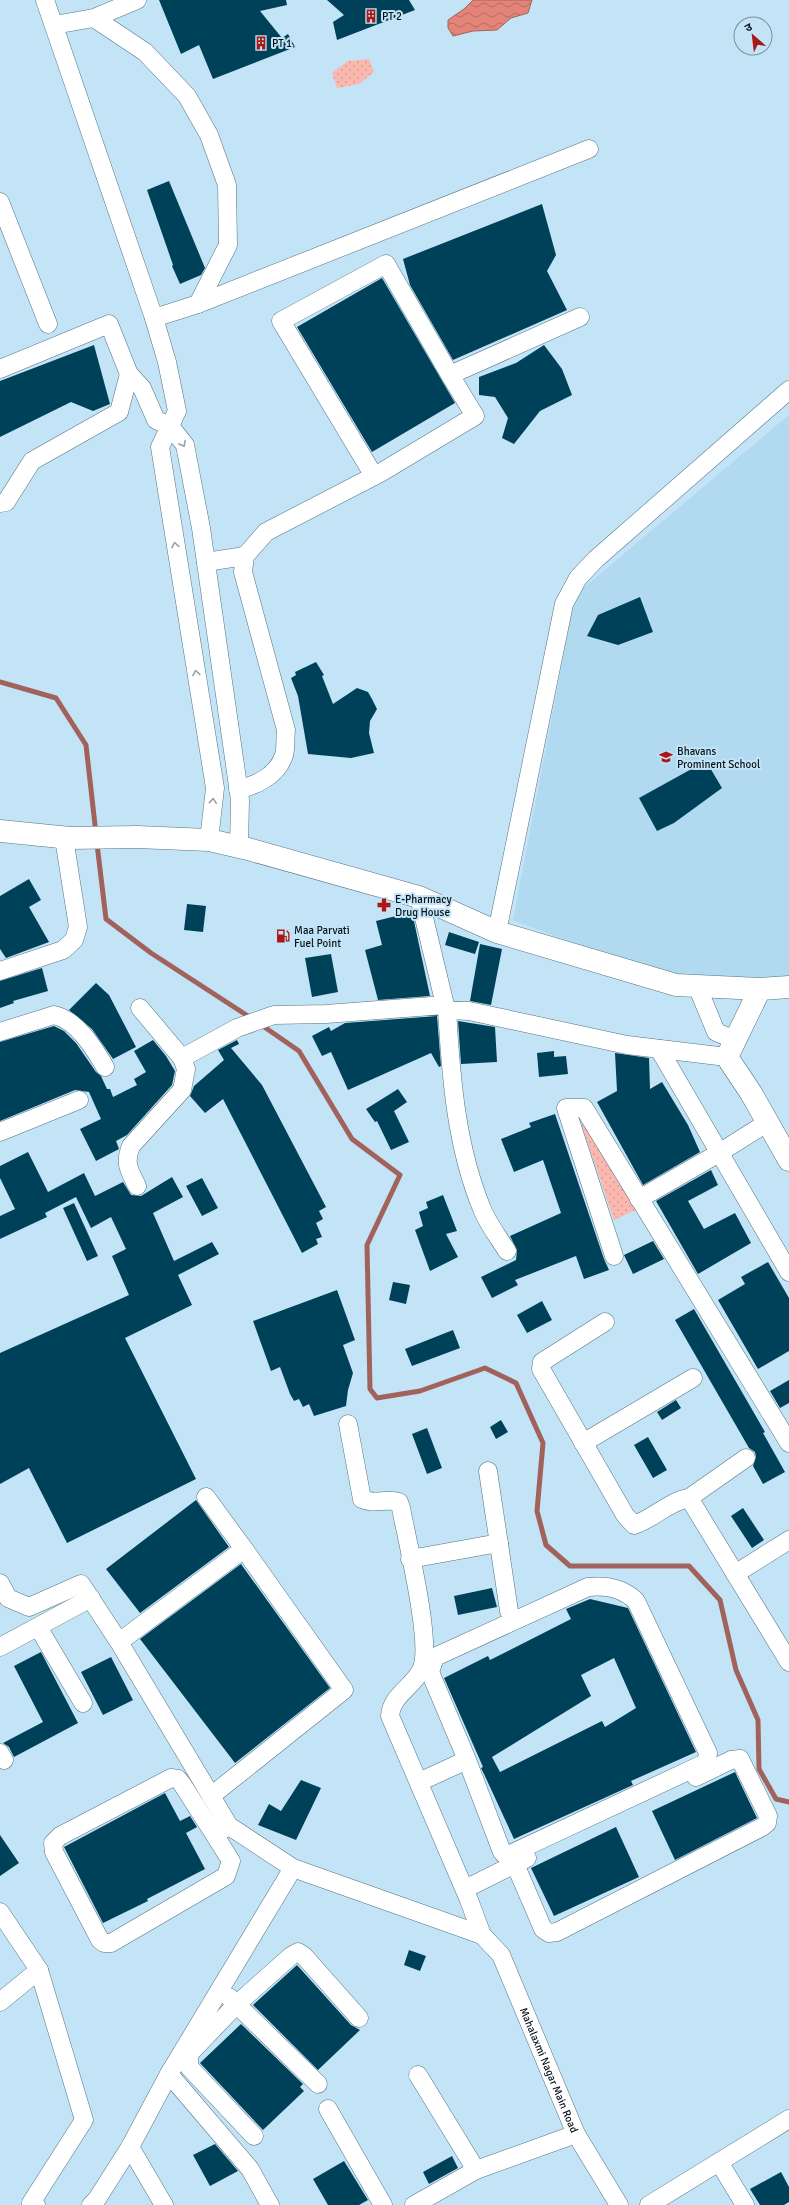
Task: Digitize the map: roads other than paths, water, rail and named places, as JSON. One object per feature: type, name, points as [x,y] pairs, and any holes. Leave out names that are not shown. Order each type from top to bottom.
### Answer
[{"type":"street","points":[[45,0],[154,318],[167,362],[177,411],[160,447],[214,788],[209,840]]},
{"type":"street","points":[[54,25],[94,18],[137,0]]},
{"type":"street","points":[[94,18],[145,52],[187,96],[209,135],[227,185],[228,245],[198,304]]},
{"type":"street","points":[[154,318],[198,304],[589,149]]},
{"type":"street","points":[[0,202],[48,324]]},
{"type":"street","points":[[238,789],[253,786],[278,768],[284,755],[286,730],[243,572],[245,556],[266,532],[374,476],[475,416],[386,264],[281,321],[374,476]]},
{"type":"street","points":[[450,375],[580,317]]},
{"type":"street","points":[[0,368],[109,324],[129,374],[142,388],[156,420],[170,426],[185,445],[206,562],[238,789],[239,846]]},
{"type":"street","points":[[0,503],[6,502],[32,460],[119,412],[129,374]]},
{"type":"street","points":[[497,932],[564,604],[578,578],[596,559],[789,390]]},
{"type":"street","points":[[206,562],[245,556]]},
{"type":"street","points":[[0,831],[67,838],[137,837],[209,840],[239,846],[419,897],[497,932],[676,985],[760,989],[789,987]]},
{"type":"street","points":[[0,972],[64,950],[74,940],[78,927],[67,838]]},
{"type":"street","points":[[419,897],[446,1008],[451,1075],[460,1137],[482,1210],[507,1251]]},
{"type":"street","points":[[697,986],[716,1032],[731,1049],[751,1093],[789,1160]]},
{"type":"street","points":[[731,1049],[760,989]]},
{"type":"street","points":[[137,1186],[129,1170],[126,1157],[131,1146],[182,1090],[186,1069],[182,1058],[140,1008]]},
{"type":"street","points":[[182,1058],[256,1021],[274,1015],[446,1008],[469,1011],[578,1036],[659,1049],[731,1049]]},
{"type":"street","points":[[0,1032],[54,1015],[63,1017],[87,1039],[105,1067]]},
{"type":"street","points":[[659,1049],[789,1272]]},
{"type":"street","points":[[0,1132],[79,1100]]},
{"type":"street","points":[[614,1256],[566,1108],[584,1108],[789,1443]]},
{"type":"street","points":[[639,1200],[720,1153],[768,1122]]},
{"type":"street","points":[[605,1322],[542,1362],[541,1369],[625,1515],[634,1525],[643,1522],[681,1499],[689,1498],[746,1458]]},
{"type":"street","points":[[584,1443],[693,1378]]},
{"type":"street","points":[[348,1424],[362,1498],[368,1502],[393,1500],[399,1502],[420,1608],[424,1650],[422,1668],[394,1701],[390,1707],[390,1716],[465,1889],[482,1934]]},
{"type":"street","points":[[488,1471],[509,1611]]},
{"type":"street","points":[[206,1496],[344,1690],[211,1796]]},
{"type":"street","points":[[689,1498],[786,1653]]},
{"type":"street","points":[[736,1574],[789,1540]]},
{"type":"street","points":[[410,1559],[499,1543]]},
{"type":"street","points":[[119,1642],[244,1548]]},
{"type":"street","points":[[0,1583],[8,1598],[29,1606],[82,1584],[119,1642],[211,1796],[222,1830],[231,1861],[226,1876],[111,1943],[104,1943],[100,1940],[57,1858],[53,1843],[60,1836],[171,1778],[178,1779],[222,1830],[293,1868],[482,1934]]},
{"type":"street","points":[[599,1586],[622,1591],[636,1601],[708,1753],[708,1760],[703,1764],[506,1856],[502,1852],[467,1760],[430,1672],[435,1657],[588,1587],[599,1586]]},
{"type":"street","points":[[0,1647],[91,1598]]},
{"type":"street","points":[[38,1627],[83,1704]]},
{"type":"street","points":[[465,1889],[515,1864],[731,1760],[740,1759],[768,1816],[767,1823],[762,1827],[556,1932],[549,1933],[543,1929],[515,1864]]},
{"type":"street","points":[[419,1782],[467,1760]]},
{"type":"street","points":[[91,2205],[97,2199],[130,2147],[169,2074],[293,1868]]},
{"type":"street","points":[[0,1912],[39,1970],[84,2120],[30,2204]]},
{"type":"street","name":"Mahalaxmi Nagar Main Road","points":[[482,1934],[501,1954],[576,2134],[619,2205]]},
{"type":"street","points":[[254,2136],[189,2067],[189,2054],[237,2004],[291,1956],[298,1952],[304,1956],[360,2018]]},
{"type":"street","points":[[0,2002],[39,1970]]},
{"type":"street","points":[[218,1992],[237,2004],[318,2084]]},
{"type":"street","points":[[169,2074],[250,2169],[270,2205]]},
{"type":"street","points":[[418,2075],[476,2170]]},
{"type":"street","points":[[328,2109],[383,2205]]},
{"type":"street","points":[[649,2205],[789,2119]]},
{"type":"street","points":[[414,2205],[476,2170],[576,2134]]},
{"type":"street","points":[[130,2147],[164,2205]]},
{"type":"street","points":[[719,2162],[746,2205]]},
{"type":"water","points":[[473,0],[532,0],[528,13],[511,18],[497,30],[473,31],[453,36],[448,28],[448,20],[464,9]]},
{"type":"waterway","points":[[0,682],[56,698],[86,745],[96,834]]},
{"type":"waterway","points":[[97,844],[106,919],[151,953],[251,1018]]},
{"type":"waterway","points":[[260,1024],[299,1051],[352,1139],[400,1175],[367,1245],[370,1389],[377,1398],[420,1391],[485,1368],[516,1383],[543,1443],[537,1511],[546,1545],[570,1566],[689,1566],[720,1600],[736,1670],[758,1720],[759,1769],[776,1799],[789,1802]]},
{"type":"place","name":"PT 2","points":[[371,16]]},
{"type":"place","name":"PT 1","points":[[261,43]]},
{"type":"place","name":"Bhavans Prominent School","points":[[666,757]]},
{"type":"place","name":"E-Pharmacy Drug House","points":[[384,905]]},
{"type":"place","name":"Maa Parvati Fuel Point","points":[[283,936]]}]
